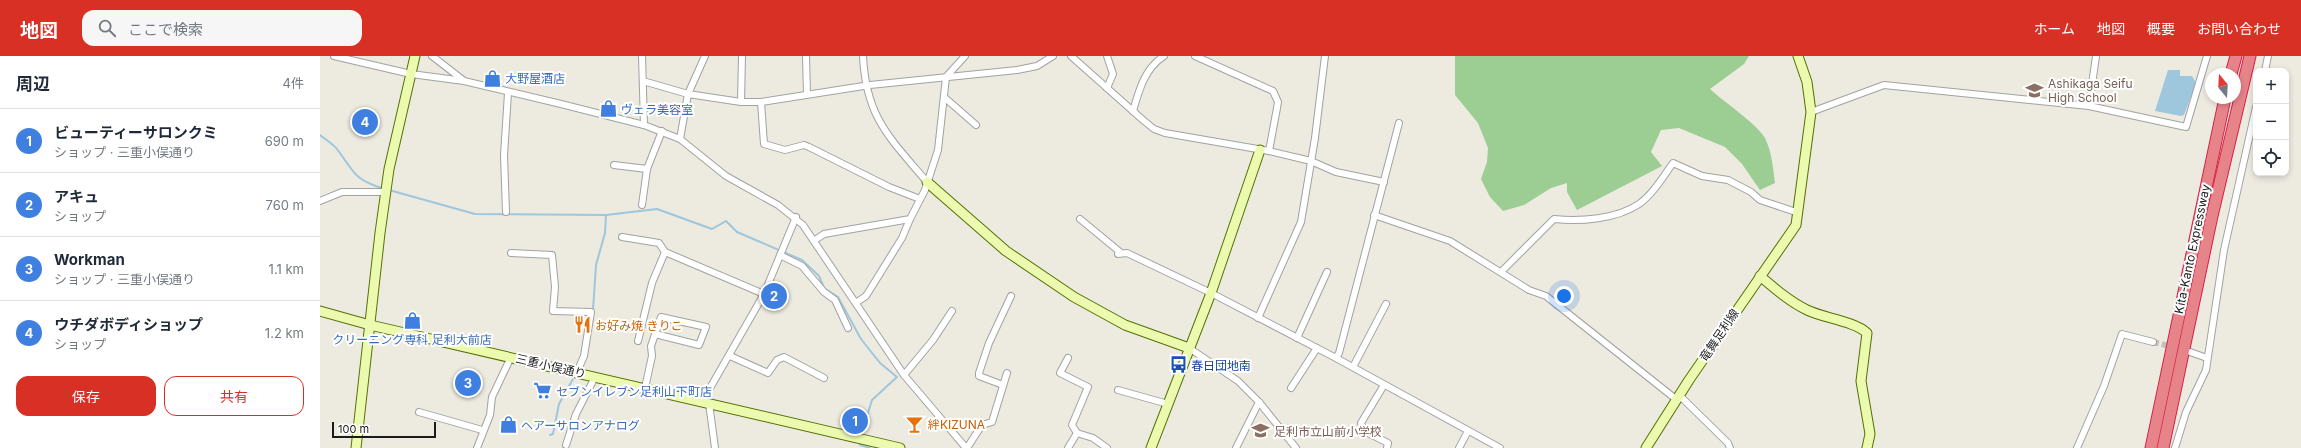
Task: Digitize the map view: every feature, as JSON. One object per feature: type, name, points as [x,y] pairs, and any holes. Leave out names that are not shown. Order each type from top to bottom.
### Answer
[{"type":"highway","points":[[2233,68],[2236,56]]},
{"type":"highway","name":"Kita-Kanto Expressway","points":[[2163,448],[2212,216],[2250,56]]},
{"type":"highway","name":"Kita-Kanto Expressway","points":[[2151,448],[2224,104]]},
{"type":"street","points":[[334,56],[411,74],[464,81],[508,93],[644,125],[680,139],[726,176],[778,205],[796,217],[815,240],[904,375],[967,448],[982,425],[992,422],[1007,373]]},
{"type":"street","points":[[356,448],[386,192],[415,56]]},
{"type":"street","points":[[433,56],[464,81]]},
{"type":"street","points":[[642,56],[644,125]]},
{"type":"street","points":[[680,139],[688,94],[705,56]]},
{"type":"street","points":[[741,102],[742,56]]},
{"type":"street","points":[[806,56],[807,94]]},
{"type":"street","points":[[863,56],[866,86],[881,126],[927,182],[1006,251],[1074,297],[1125,325],[1189,348],[1238,381],[1258,402],[1296,448]]},
{"type":"street","points":[[857,302],[866,296],[902,238],[920,199],[938,150],[946,76],[965,56]]},
{"type":"street","points":[[643,81],[688,94],[741,102],[761,102],[866,86],[1027,68],[1037,66],[1053,56]]},
{"type":"street","points":[[1071,56],[1154,129],[1165,134],[1264,151],[1311,161],[1336,172],[1384,182]]},
{"type":"street","points":[[1107,56],[1113,74],[1107,88]]},
{"type":"street","points":[[1133,111],[1140,87],[1151,66],[1164,56]]},
{"type":"street","points":[[1151,448],[1264,151],[1278,102],[1273,91],[1195,56]]},
{"type":"street","points":[[1258,318],[1299,229],[1311,161],[1325,56]]},
{"type":"street","name":"竜舞足利線","points":[[1646,448],[1760,276],[1780,250],[1796,225],[1799,213],[1811,112],[1809,94],[1798,56]]},
{"type":"street","points":[[2089,106],[2096,56]]},
{"type":"street","points":[[1811,112],[1884,84],[2089,106],[2186,127],[2206,56]]},
{"type":"street","points":[[2265,68],[2268,56]]},
{"type":"street","points":[[506,212],[504,155],[508,93]]},
{"type":"street","points":[[944,97],[976,124]]},
{"type":"street","points":[[761,102],[764,144],[785,150],[804,145],[810,147],[889,187],[920,199]]},
{"type":"street","points":[[2175,448],[2186,412],[2204,374],[2222,257],[2253,120]]},
{"type":"street","points":[[1336,358],[1339,353],[1399,124]]},
{"type":"street","points":[[642,205],[647,169],[662,131]]},
{"type":"street","points":[[1501,272],[1554,218],[1587,220],[1606,217],[1638,204],[1654,189],[1673,163],[1702,176],[1728,180],[1751,192],[1760,200],[1799,213]]},
{"type":"street","points":[[614,165],[647,169]]},
{"type":"street","points":[[320,201],[342,192],[386,192]]},
{"type":"street","points":[[1374,215],[1450,241],[1529,290],[1546,296],[1678,398],[1728,443],[1730,448]]},
{"type":"street","points":[[715,448],[706,403],[764,294],[796,217]]},
{"type":"street","points":[[815,240],[824,234],[910,219]]},
{"type":"street","points":[[1080,219],[1119,253],[1128,253],[1150,262],[1211,293],[1353,367],[1468,431],[1490,446],[1500,448]]},
{"type":"street","points":[[622,236],[659,243],[666,252],[764,294]]},
{"type":"street","points":[[638,341],[652,283],[666,252]]},
{"type":"street","points":[[511,253],[552,255],[555,287],[553,311],[590,312],[584,356],[577,372]]},
{"type":"street","points":[[780,255],[802,266],[824,292],[835,300],[848,328]]},
{"type":"street","points":[[1297,338],[1327,272]]},
{"type":"street","points":[[1760,276],[1807,310],[1856,327],[1867,333],[1861,381],[1870,434],[1868,448]]},
{"type":"street","points":[[1003,385],[979,376],[979,374],[989,343],[1011,296]]},
{"type":"street","points":[[1353,367],[1386,304]]},
{"type":"street","name":"三重小俣通り","points":[[320,311],[370,325],[900,448]]},
{"type":"street","points":[[904,375],[923,353],[952,312]]},
{"type":"street","points":[[645,388],[655,334],[661,317],[706,327],[699,345],[655,334]]},
{"type":"street","points":[[2077,448],[2104,386],[2122,334],[2153,342]]},
{"type":"street","points":[[1291,388],[1317,348]]},
{"type":"street","points":[[2190,352],[2207,358]]},
{"type":"street","points":[[730,356],[768,373],[777,360],[784,357],[824,378]]},
{"type":"street","points":[[477,448],[482,430],[490,415],[492,396],[511,357]]},
{"type":"street","points":[[1068,358],[1060,373],[1088,387],[1072,425],[1077,433],[1093,438],[1107,448]]},
{"type":"street","points":[[566,445],[576,414],[595,377]]},
{"type":"street","points":[[1384,385],[1361,423],[1364,431],[1388,443],[1387,448]]},
{"type":"street","points":[[1118,390],[1168,404]]},
{"type":"street","points":[[1236,448],[1258,402]]},
{"type":"street","points":[[419,412],[482,430]]},
{"type":"street","points":[[1459,448],[1468,431]]},
{"type":"street","points":[[1068,448],[1077,433]]},
{"type":"green space","points":[[1455,56],[1749,56],[1744,64],[1710,89],[1761,132],[1765,138],[1771,155],[1775,183],[1760,190],[1742,164],[1725,147],[1679,128],[1661,130],[1651,152],[1662,166],[1577,210],[1567,192],[1567,183],[1551,188],[1524,205],[1503,211],[1490,197],[1481,179],[1487,162],[1488,148],[1478,123],[1455,95]]},
{"type":"water","points":[[2168,70],[2180,70],[2180,76],[2192,76],[2196,83],[2184,115],[2181,116],[2155,111]]},
{"type":"waterway","points":[[320,135],[335,147],[352,170],[360,178],[384,189]]},
{"type":"waterway","points":[[389,190],[475,214],[606,215],[657,209],[712,229],[726,221],[737,232],[802,260],[819,276],[824,288],[838,297],[861,339],[880,363],[897,377],[872,400],[861,436]]},
{"type":"waterway","points":[[593,310],[596,265],[605,233],[606,215]]},
{"type":"waterway","points":[[550,435],[553,434],[559,404],[573,379]]},
{"type":"waterway","points":[[860,442],[860,445],[870,448]]},
{"type":"tunnel","points":[[2153,342],[2173,347]]},
{"type":"place","name":"大野屋酒店","points":[[492,78]]},
{"type":"place","name":"Ashikaga Seifu High School","points":[[2035,90]]},
{"type":"place","name":"ヴェラ美容室","points":[[608,109]]},
{"type":"place","name":"ウチダボディショップ","points":[[365,122]]},
{"type":"place","name":"アキュ","points":[[774,296]]},
{"type":"place","name":"クリーニング専科 足利大前店","points":[[412,320]]},
{"type":"place","name":"お好み焼 きりこ","points":[[582,325]]},
{"type":"place","name":"春日団地南","points":[[1178,365]]},
{"type":"place","name":"Workman","points":[[468,383]]},
{"type":"place","name":"セブンイレブン足利山下町店","points":[[543,391]]},
{"type":"place","name":"ビューティーサロンクミ","points":[[855,421]]},
{"type":"place","name":"絆KIZUNA","points":[[915,424]]},
{"type":"place","name":"ヘアーサロンアナログ","points":[[508,425]]},
{"type":"place","name":"足利市立山前小学校","points":[[1261,431]]}]
